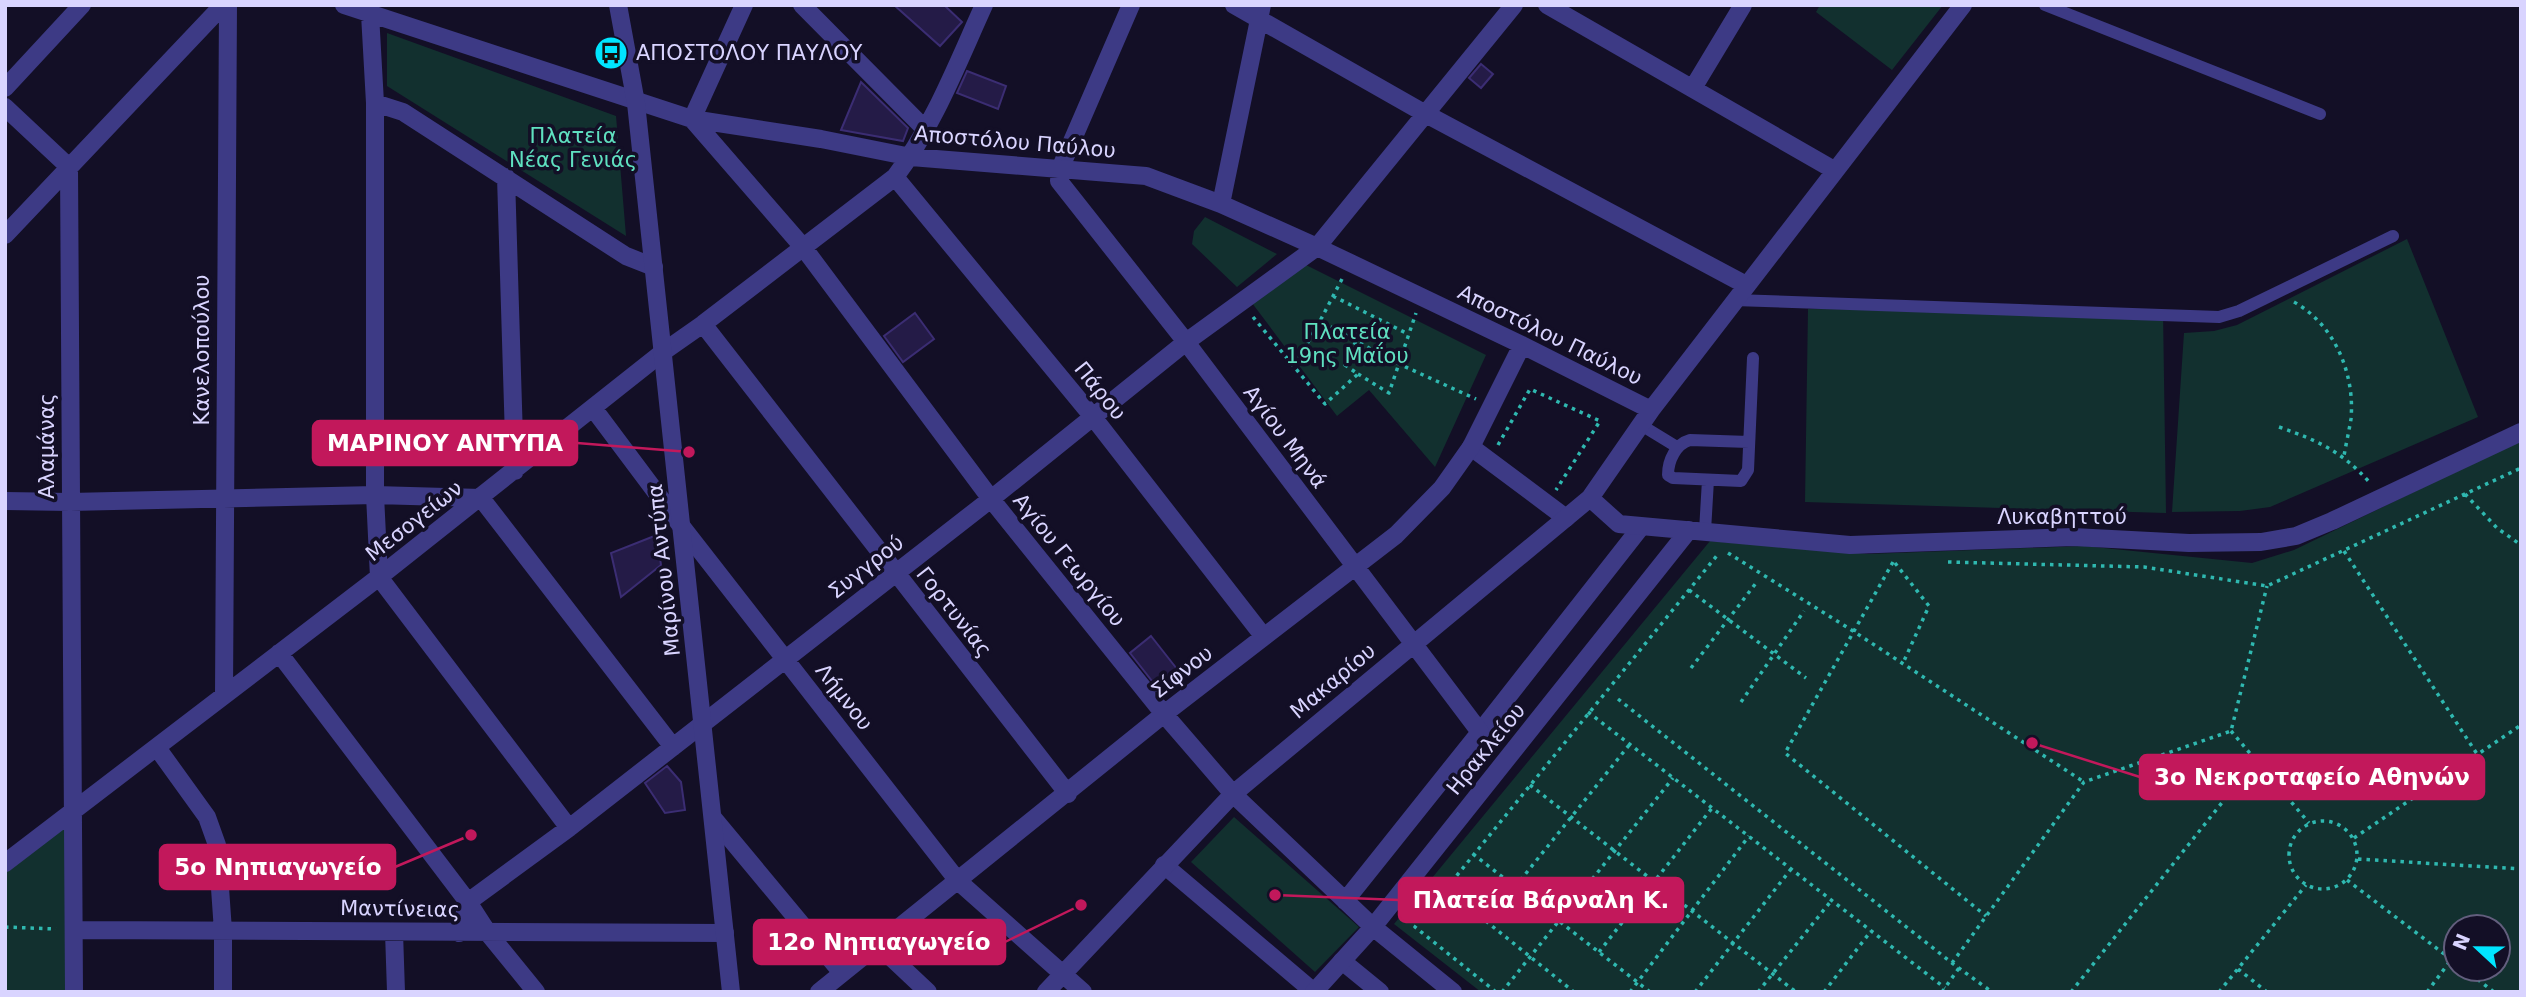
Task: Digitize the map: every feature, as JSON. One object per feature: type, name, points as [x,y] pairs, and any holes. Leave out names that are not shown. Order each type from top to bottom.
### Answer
[{"type":"street","points":[[5,88],[82,5]]},
{"type":"street","points":[[5,235],[225,5]]},
{"type":"street","name":"Κανελοπούλου","points":[[224,695],[225,5]]},
{"type":"street","name":"Αποστόλου Παύλου","points":[[344,5],[636,103],[692,119],[821,139],[911,157],[1146,176],[1221,204],[1317,247],[1522,345],[1646,417]]},
{"type":"street","name":"Μαρίνου Αντύπα","points":[[618,5],[636,103],[731,992]]},
{"type":"street","points":[[692,119],[744,5]]},
{"type":"street","points":[[802,5],[925,129]]},
{"type":"street","points":[[963,5],[981,12]]},
{"type":"street","points":[[1060,169],[1131,5]]},
{"type":"street","points":[[1234,5],[1261,12],[1424,113],[1746,285]]},
{"type":"street","name":"Συγγρού","points":[[468,902],[569,828],[895,574],[1186,342],[1317,247],[1514,5]]},
{"type":"street","points":[[1547,5],[1835,170]]},
{"type":"street","points":[[1693,89],[1744,5]]},
{"type":"street","name":"Μακαρίου","points":[[1046,992],[1233,794],[1590,498],[1646,417],[1734,300],[1963,5]]},
{"type":"street","name":"Μεσογείων","points":[[5,863],[158,749],[224,695],[481,498],[663,352],[895,177],[911,157],[981,12]]},
{"type":"street","points":[[1221,204],[1261,12]]},
{"type":"street","points":[[370,14],[375,103],[375,495],[379,577],[569,828]]},
{"type":"street","points":[[375,103],[403,112],[626,256],[654,267]]},
{"type":"street","points":[[5,107],[69,167]]},
{"type":"street","name":"Αγίου Γεωργίου","points":[[692,119],[803,247],[991,499],[1164,715],[1233,794],[1373,927],[1453,992]]},
{"type":"street","name":"Αλαμάνας","points":[[69,167],[74,992]]},
{"type":"street","name":"Αγίου Μηνά","points":[[1060,169],[1059,181],[1186,342],[1480,732]]},
{"type":"street","points":[[506,177],[514,471]]},
{"type":"street","name":"Πάρου","points":[[895,177],[1093,417],[1264,637]]},
{"type":"street","name":"Γορτυνίας","points":[[703,324],[1068,794]]},
{"type":"street","name":"Σίφνου","points":[[819,992],[1164,715],[1396,535],[1442,488],[1471,447],[1522,345]]},
{"type":"street","name":"Λήμνου","points":[[593,408],[682,527],[958,881],[1083,992]]},
{"type":"street","name":"Λυκαβηττού","points":[[1590,498],[1619,524],[1850,545],[2073,537],[2189,543],[2261,542],[2296,536],[2521,432]]},
{"type":"street","points":[[1471,447],[1566,518]]},
{"type":"street","points":[[5,501],[375,495],[481,498],[673,747]]},
{"type":"street","points":[[1345,901],[1641,527]]},
{"type":"street","name":"Ηρακλείου","points":[[1314,992],[1373,927],[1697,531]]},
{"type":"street","points":[[279,653],[468,902],[488,933],[536,992]]},
{"type":"street","points":[[158,749],[207,817],[213,830],[217,845],[223,931],[223,992]]},
{"type":"street","points":[[714,819],[842,973]]},
{"type":"street","points":[[1164,865],[1314,992]]},
{"type":"street","points":[[459,933],[468,902]]},
{"type":"street","name":"Μαντίνειας","points":[[74,930],[725,933]]},
{"type":"street","points":[[394,932],[396,992]]},
{"type":"street","points":[[878,945],[928,992]]},
{"type":"street","points":[[1342,961],[1380,992]]},
{"type":"lane","points":[[2045,5],[2320,114]]},
{"type":"lane","points":[[1734,300],[2219,317],[2239,311],[2393,236]]},
{"type":"lane","points":[[1749,442],[1690,440],[1677,447],[1667,470],[1668,475],[1673,478],[1741,481],[1748,470],[1753,358]]},
{"type":"lane","points":[[1646,417],[1677,447]]},
{"type":"lane","points":[[1697,531],[1708,480]]},
{"type":"path","points":[[1295,365],[1350,263]]},
{"type":"path","points":[[2277,293],[2302,307],[2322,324],[2346,367],[2351,395],[2351,418],[2344,456]]},
{"type":"path","points":[[1333,296],[1408,334]]},
{"type":"path","points":[[1356,341],[1345,365],[1389,393],[1421,297]]},
{"type":"path","points":[[1240,302],[1325,404],[1359,374]]},
{"type":"path","points":[[1320,321],[1399,363],[1490,406]]},
{"type":"path","points":[[1497,447],[1530,389],[1600,421],[1548,503]]},
{"type":"path","points":[[2279,427],[2326,444],[2344,456],[2383,498]]},
{"type":"path","points":[[1935,562],[2144,567],[2267,586],[2521,468]]},
{"type":"path","points":[[1548,481],[1558,488]]},
{"type":"path","points":[[2465,494],[2497,528],[2521,545]]},
{"type":"path","points":[[1496,992],[1415,928],[1722,550],[1853,631],[2084,782]]},
{"type":"path","points":[[2344,551],[2477,754]]},
{"type":"path","points":[[1893,561],[1907,561]]},
{"type":"path","points":[[1893,561],[1784,753],[1986,915]]},
{"type":"path","points":[[1893,561],[1929,606],[1903,664]]},
{"type":"path","points":[[1691,668],[1756,583]]},
{"type":"path","points":[[2231,731],[2267,586]]},
{"type":"path","points":[[1689,590],[1806,678]]},
{"type":"path","points":[[1741,702],[1804,611]]},
{"type":"path","points":[[1619,699],[1992,992]]},
{"type":"path","points":[[1588,712],[1943,990],[1959,968]]},
{"type":"path","points":[[2354,838],[2521,725]]},
{"type":"path","points":[[2231,731],[2309,823]]},
{"type":"path","points":[[1952,963],[2084,782],[2231,731]]},
{"type":"path","points":[[1515,887],[1630,744]]},
{"type":"path","points":[[2071,992],[2256,760]]},
{"type":"path","points":[[1502,992],[1673,778]]},
{"type":"path","points":[[1530,785],[1797,992]]},
{"type":"path","points":[[1598,952],[1712,808]]},
{"type":"path","points":[[2332,821],[2342,826],[2354,838],[2358,859],[2354,870],[2347,880],[2330,889],[2306,885],[2297,878],[2291,868],[2291,844],[2299,830],[2309,823],[2332,821]]},
{"type":"path","points":[[1630,992],[1749,836]]},
{"type":"path","points":[[1473,854],[1650,992]]},
{"type":"path","points":[[2358,859],[2521,869]]},
{"type":"path","points":[[1695,992],[1791,869]]},
{"type":"path","points":[[2347,880],[2442,952]]},
{"type":"path","points":[[2219,992],[2306,885]]},
{"type":"path","points":[[1446,889],[1574,992]]},
{"type":"path","points":[[1758,992],[1831,901]]},
{"type":"path","points":[[5,927],[74,930]]},
{"type":"path","points":[[1824,992],[1871,931]]},
{"type":"path","points":[[2238,969],[2267,992]]},
{"type":"path","points":[[2427,992],[2442,971]]},
{"type":"green space","points":[[1820,5],[1943,5],[1892,70],[1816,12]]},
{"type":"green space","name":"Πλατεία Νέας Γενιάς","points":[[387,33],[616,116],[626,236],[387,86]]},
{"type":"green space","points":[[1205,217],[1277,254],[1237,287],[1192,244],[1194,231]]},
{"type":"green space","points":[[2407,239],[2478,417],[2270,507],[2240,511],[2172,512],[2184,333],[2214,331],[2237,325]]},
{"type":"green space","name":"Πλατεία 19ης Μαΐου","points":[[1304,264],[1486,355],[1435,467],[1369,390],[1337,416],[1252,303]]},
{"type":"green space","points":[[1808,309],[2163,311],[2166,513],[1805,502]]},
{"type":"green space","points":[[2521,440],[2521,992],[1481,992],[1394,924],[1710,541],[1868,554],[2084,546],[2252,563],[2294,550]]},
{"type":"green space","points":[[1234,817],[1359,927],[1315,972],[1191,862]]},
{"type":"green space","points":[[66,824],[68,992],[5,992],[5,870]]},
{"type":"building","points":[[894,5],[944,5],[962,22],[940,46]]},
{"type":"building","points":[[1481,64],[1493,74],[1481,88],[1469,78]]},
{"type":"building","points":[[967,71],[1006,86],[998,109],[957,93]]},
{"type":"building","points":[[861,82],[908,128],[903,141],[841,130]]},
{"type":"building","points":[[915,313],[934,339],[903,362],[884,336]]},
{"type":"building","points":[[657,535],[661,565],[621,597],[611,553]]},
{"type":"building","points":[[1151,636],[1177,669],[1156,686],[1130,653]]},
{"type":"building","points":[[667,766],[681,782],[685,810],[665,813],[645,783]]},
{"type":"place","name":"ΑΠΟΣΤΟΛΟΥ ΠΑΥΛΟΥ","points":[[611,53]]},
{"type":"place","name":"ΜΑΡΙΝΟΥ ΑΝΤΥΠΑ","points":[[689,452]]},
{"type":"place","name":"3ο Νεκροταφείο Αθηνών","points":[[2032,743]]},
{"type":"place","name":"5ο Νηπιαγωγείο","points":[[471,835]]},
{"type":"place","name":"Πλατεία Βάρναλη Κ.","points":[[1275,895]]},
{"type":"place","name":"12ο Νηπιαγωγείο","points":[[1081,905]]}]
